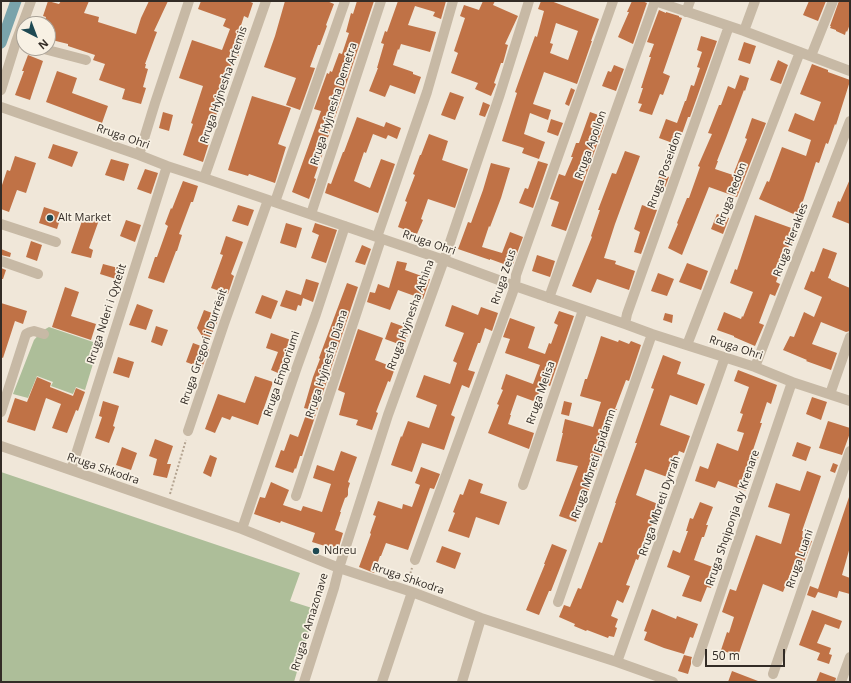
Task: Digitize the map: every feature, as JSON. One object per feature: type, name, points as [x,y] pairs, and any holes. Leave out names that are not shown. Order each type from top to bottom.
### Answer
[{"type":"street","points":[[27,16],[31,1]]},
{"type":"street","points":[[139,155],[189,1]]},
{"type":"street","name":"Rruga Hyjnesha Artemis","points":[[204,178],[266,1]]},
{"type":"street","name":"Rruga Gregori i Durrësit","points":[[188,431],[224,324],[345,1]]},
{"type":"street","name":"Rruga Hyjnesha Demetra","points":[[311,214],[381,1]]},
{"type":"street","name":"Rruga Hyjnesha Diana","points":[[296,496],[427,92],[453,1]]},
{"type":"street","name":"Rruga Hyjnesha Athina","points":[[339,568],[388,414],[444,260],[499,97],[529,1]]},
{"type":"street","name":"Rruga Zeus","points":[[415,560],[514,286],[516,275],[613,1]]},
{"type":"street","points":[[655,1],[744,31],[850,71]]},
{"type":"street","name":"Rruga Apollon","points":[[549,298],[655,1]]},
{"type":"street","points":[[686,12],[690,1]]},
{"type":"street","points":[[744,31],[755,1]]},
{"type":"street","points":[[811,56],[833,1]]},
{"type":"street","name":"Rruga Poseidon","points":[[625,324],[627,314],[729,26]]},
{"type":"street","points":[[56,52],[86,60]]},
{"type":"street","name":"Rruga Redon","points":[[687,345],[800,52]]},
{"type":"street","points":[[1,90],[16,53]]},
{"type":"street","name":"Rruga Ohri","points":[[1,107],[167,166],[444,260],[652,334],[755,367],[792,382],[850,401]]},
{"type":"street","name":"Rruga Herakles","points":[[755,367],[850,121]]},
{"type":"street","name":"Rruga Nderi i Qytetit","points":[[71,470],[167,166]]},
{"type":"street","points":[[1,224],[56,242]]},
{"type":"street","name":"Rruga Emporiumi","points":[[242,529],[345,226]]},
{"type":"street","points":[[1,261],[38,274]]},
{"type":"street","name":"Rruga Melisa","points":[[523,485],[583,310]]},
{"type":"street","points":[[1,412],[26,334],[34,331],[44,334]]},
{"type":"street","name":"Rruga Mbreti Epidamn","points":[[558,602],[652,334]]},
{"type":"street","points":[[830,394],[850,337]]},
{"type":"street","name":"Rruga Mbreti Dyrrah","points":[[617,662],[725,357]]},
{"type":"street","name":"Rruga Shqiponja dy Krenare","points":[[697,662],[792,382]]},
{"type":"street","name":"Rruga Shkodra","points":[[1,446],[242,529],[339,568],[673,682]]},
{"type":"street","name":"Rruga Luani","points":[[773,674],[850,451]]},
{"type":"street","name":"Rruga e Amazonave","points":[[304,682],[339,568]]},
{"type":"street","points":[[382,682],[409,591]]},
{"type":"street","points":[[462,682],[482,618]]},
{"type":"street","points":[[841,682],[850,657]]},
{"type":"path","points":[[167,504],[188,431]]},
{"type":"path","points":[[409,591],[415,560]]},
{"type":"green space","points":[[49,327],[99,344],[85,390],[76,387],[73,394],[51,386],[53,382],[37,376],[28,398],[13,394],[34,340],[42,331]]},
{"type":"green space","points":[[1,472],[300,573],[290,601],[315,609],[294,682],[1,682]]},
{"type":"building","points":[[48,1],[59,4],[61,1],[89,1],[84,13],[99,17],[98,22],[136,34],[141,18],[149,1],[168,1],[154,31],[157,32],[145,64],[145,68],[148,69],[143,87],[146,88],[141,104],[122,99],[125,89],[99,80],[105,64],[93,60],[95,55],[68,46],[68,44],[56,41],[56,16],[43,16]]},
{"type":"building","points":[[201,1],[248,1],[253,3],[248,18],[244,16],[238,35],[245,38],[238,57],[234,56],[207,143],[209,143],[203,162],[183,155],[193,124],[191,123],[203,86],[179,78],[192,40],[222,50],[230,29],[223,26],[226,19],[198,9]]},
{"type":"building","points":[[285,1],[327,1],[334,4],[320,45],[318,45],[310,67],[315,68],[300,110],[286,105],[296,78],[264,67]]},
{"type":"building","points":[[357,1],[374,1],[314,178],[316,179],[309,199],[292,192],[321,111],[314,109],[327,73],[329,74],[330,71],[332,72],[339,53],[342,54],[349,33],[346,32],[351,13],[353,14]]},
{"type":"building","points":[[398,1],[446,1],[441,19],[433,16],[435,12],[415,6],[408,25],[436,32],[430,52],[401,44],[399,50],[398,49],[393,65],[413,72],[413,74],[421,77],[415,94],[390,85],[385,97],[369,91],[378,68],[384,44],[381,43],[385,31],[387,32]]},
{"type":"building","points":[[483,1],[495,1],[493,5],[518,16],[505,44],[508,45],[503,63],[501,63],[494,83],[496,84],[491,96],[475,89],[478,83],[451,73],[458,53],[454,51],[465,18],[460,16],[464,5],[479,10]]},
{"type":"building","points":[[541,1],[551,1],[599,19],[577,84],[544,72],[533,104],[551,110],[548,120],[530,113],[524,134],[545,142],[539,159],[522,153],[524,148],[502,141],[517,93],[515,92],[535,36],[537,37],[544,11],[538,9]],"holes":[[[556,23],[578,31],[568,60],[550,53],[553,44],[550,43]]]},
{"type":"building","points":[[632,1],[642,1],[647,3],[633,44],[618,37]]},
{"type":"building","points":[[809,1],[826,1],[818,21],[803,15]]},
{"type":"building","points":[[839,1],[850,1],[850,24],[845,35],[830,28]]},
{"type":"building","points":[[659,10],[682,18],[663,73],[670,76],[663,95],[660,94],[652,115],[639,111],[642,104],[638,103],[651,57],[649,57],[654,44],[647,42]]},
{"type":"building","points":[[701,36],[717,41],[690,117],[688,117],[678,145],[659,138],[666,119],[677,123],[691,85],[694,86],[700,68],[697,67],[702,52],[697,50]]},
{"type":"building","points":[[744,42],[756,46],[750,64],[738,60]]},
{"type":"building","points":[[28,56],[43,61],[30,100],[15,95],[24,71],[22,71]]},
{"type":"building","points":[[778,60],[788,65],[781,84],[770,80]]},
{"type":"building","points":[[812,64],[850,81],[836,125],[835,124],[828,144],[826,143],[819,163],[816,162],[798,216],[759,199],[767,181],[769,182],[782,147],[806,156],[811,140],[788,131],[795,113],[814,121],[821,102],[800,94]]},
{"type":"building","points":[[614,65],[624,69],[616,91],[602,86],[608,71],[611,72]]},
{"type":"building","points":[[57,71],[77,78],[72,93],[108,106],[102,123],[46,102]]},
{"type":"building","points":[[740,75],[749,78],[715,169],[733,175],[747,139],[745,138],[752,118],[766,123],[737,197],[709,187],[682,255],[668,248],[687,198],[689,198],[700,167],[698,166],[712,134],[708,133],[719,105],[721,105],[728,86],[735,89]]},
{"type":"building","points":[[571,88],[575,90],[569,106],[565,104]]},
{"type":"building","points":[[450,92],[464,97],[455,120],[441,115]]},
{"type":"building","points":[[252,96],[291,108],[278,144],[286,147],[275,183],[249,174],[248,176],[228,170]]},
{"type":"building","points":[[483,102],[490,105],[485,117],[479,115]]},
{"type":"building","points":[[163,112],[173,115],[169,131],[159,128]]},
{"type":"building","points":[[590,112],[604,117],[602,124],[604,125],[566,231],[551,226],[559,202],[550,199],[559,174],[565,176],[573,157],[571,157],[576,143],[579,143]]},
{"type":"building","points":[[357,117],[384,127],[386,122],[401,128],[397,139],[388,135],[386,139],[373,134],[366,153],[364,152],[354,181],[370,188],[381,159],[395,164],[378,213],[325,193],[328,183],[331,184]]},
{"type":"building","points":[[551,119],[563,123],[558,136],[547,132]]},
{"type":"building","points":[[429,134],[448,141],[442,160],[468,169],[455,208],[428,199],[421,219],[423,220],[417,234],[398,227],[407,202],[405,201],[415,175],[413,174]]},
{"type":"building","points":[[53,144],[78,152],[72,167],[48,158]]},
{"type":"building","points":[[625,151],[640,156],[604,258],[616,261],[615,264],[635,271],[629,290],[597,279],[591,293],[572,286],[592,237],[591,236],[600,210],[598,210],[612,173],[616,174]]},
{"type":"building","points":[[15,156],[36,163],[26,193],[17,190],[9,212],[1,209],[1,188],[7,170],[10,171]]},
{"type":"building","name":"Alt Market","points":[[111,159],[129,164],[124,181],[105,175]]},
{"type":"building","points":[[538,161],[548,164],[533,208],[519,203],[525,188],[528,189]]},
{"type":"building","points":[[491,163],[510,168],[501,198],[482,247],[502,253],[510,232],[523,237],[512,267],[458,249],[468,222],[471,223]]},
{"type":"building","points":[[145,169],[158,173],[151,194],[137,189]]},
{"type":"building","points":[[660,174],[669,177],[663,193],[654,191]]},
{"type":"building","points":[[850,179],[850,224],[832,217],[838,201],[840,202]]},
{"type":"building","points":[[183,181],[198,186],[193,202],[191,202],[179,234],[182,235],[164,283],[148,278],[168,226],[165,224]]},
{"type":"building","points":[[238,205],[254,210],[248,226],[232,221]]},
{"type":"building","points":[[642,205],[657,210],[641,254],[634,252],[640,232],[634,229]]},
{"type":"building","name":"Alt Market","points":[[44,207],[62,213],[57,229],[39,223]]},
{"type":"building","points":[[717,214],[729,218],[723,234],[711,229]]},
{"type":"building","points":[[84,215],[99,220],[89,248],[93,250],[91,258],[71,253]]},
{"type":"building","points":[[755,215],[797,230],[791,246],[789,246],[776,282],[780,284],[775,296],[770,294],[759,323],[764,325],[755,346],[717,330],[724,312],[741,319],[742,316],[743,317],[753,292],[730,283],[735,269],[737,270]]},
{"type":"building","name":"Alt Market","points":[[126,220],[141,225],[135,242],[120,236]]},
{"type":"building","points":[[286,223],[302,228],[296,248],[280,243]]},
{"type":"building","points":[[315,223],[337,230],[326,263],[311,258],[319,235],[312,232]]},
{"type":"building","points":[[226,236],[243,242],[231,274],[234,276],[228,294],[211,288],[223,255],[220,254]]},
{"type":"building","points":[[31,241],[42,245],[37,261],[26,257]]},
{"type":"building","points":[[362,245],[371,249],[365,265],[355,262]]},
{"type":"building","points":[[823,248],[837,253],[828,278],[850,288],[850,331],[846,332],[821,322],[812,344],[837,353],[831,370],[806,361],[807,360],[783,350],[790,336],[794,337],[804,312],[814,317],[822,297],[804,289],[811,271],[814,272]]},
{"type":"building","points":[[1,249],[11,253],[10,257],[1,255]]},
{"type":"building","points":[[537,255],[555,261],[550,277],[532,271]]},
{"type":"building","points":[[397,261],[407,263],[405,270],[430,279],[423,299],[398,290],[390,310],[367,302],[370,292],[375,293],[378,284],[389,288]]},
{"type":"building","points":[[687,263],[708,271],[701,290],[679,282]]},
{"type":"building","points":[[103,264],[122,269],[119,280],[100,274]]},
{"type":"building","points":[[1,268],[6,270],[3,279],[1,279]]},
{"type":"building","points":[[658,273],[674,279],[667,296],[651,291]]},
{"type":"building","points":[[306,279],[319,283],[313,302],[303,298],[301,306],[298,305],[296,311],[280,306],[286,290],[301,295]]},
{"type":"building","points":[[347,283],[358,287],[302,456],[300,456],[296,469],[295,468],[293,473],[275,467],[281,450],[284,451],[290,434],[298,437],[308,409],[304,408],[320,359],[319,358]]},
{"type":"building","points":[[65,287],[79,292],[71,316],[96,324],[91,340],[52,327]]},
{"type":"building","points":[[262,295],[278,301],[271,319],[255,313]]},
{"type":"building","points":[[1,303],[27,311],[23,324],[15,321],[3,358],[1,357]]},
{"type":"building","points":[[137,304],[153,310],[146,330],[129,325]]},
{"type":"building","points":[[452,305],[478,315],[481,307],[498,313],[492,331],[485,328],[480,343],[478,343],[468,370],[475,372],[469,388],[462,385],[451,415],[455,417],[444,450],[422,443],[412,472],[391,465],[408,421],[429,428],[437,405],[416,397],[424,375],[450,384],[457,363],[453,361],[464,333],[445,326]]},
{"type":"building","points":[[204,310],[220,316],[207,344],[197,328]]},
{"type":"building","points":[[559,311],[574,316],[550,386],[542,383],[536,402],[517,395],[508,424],[534,433],[529,449],[488,433],[499,405],[497,404],[503,390],[501,389],[506,374],[533,384],[540,365],[505,353],[510,339],[503,337],[510,318],[535,327],[528,348],[545,354],[549,343],[551,344],[558,325],[554,323]]},
{"type":"building","points":[[665,313],[673,315],[672,323],[663,320]]},
{"type":"building","points":[[391,322],[410,329],[404,346],[385,339]]},
{"type":"building","points":[[156,326],[168,330],[162,346],[151,342]]},
{"type":"building","points":[[358,329],[383,338],[375,360],[395,368],[390,382],[388,381],[376,412],[378,413],[372,430],[356,425],[358,420],[339,415],[345,393],[338,390]]},
{"type":"building","points":[[271,333],[291,340],[284,359],[290,361],[285,376],[271,370],[278,352],[266,348]]},
{"type":"building","points":[[601,336],[618,342],[619,340],[629,344],[631,341],[641,345],[629,381],[626,380],[615,409],[617,409],[606,440],[607,441],[576,522],[559,516],[578,466],[556,461],[565,419],[593,427],[601,402],[580,396]]},
{"type":"building","points":[[193,343],[209,349],[202,368],[186,362]]},
{"type":"building","points":[[663,355],[681,362],[677,374],[705,384],[697,405],[670,395],[660,425],[690,436],[684,453],[679,451],[670,478],[645,469],[636,495],[658,504],[654,519],[638,560],[636,559],[626,585],[630,586],[623,603],[617,600],[611,616],[618,619],[614,637],[609,636],[608,638],[574,626],[575,624],[559,617],[564,605],[570,607],[578,588],[581,589],[599,542],[602,543],[637,443],[635,443],[654,389],[651,388]]},
{"type":"building","points":[[118,357],[134,362],[129,378],[113,373]]},
{"type":"building","points":[[738,370],[777,385],[771,404],[767,402],[760,423],[762,423],[753,450],[760,453],[746,491],[718,481],[715,488],[695,481],[700,466],[708,469],[717,443],[738,451],[744,433],[737,431],[743,414],[740,413],[749,387],[734,381]]},
{"type":"building","points":[[255,376],[273,382],[258,425],[232,416],[230,420],[222,417],[215,433],[205,429],[218,394],[245,403]]},
{"type":"building","points":[[37,377],[51,383],[50,387],[73,396],[76,388],[85,392],[78,411],[76,410],[67,433],[52,428],[61,404],[46,398],[35,431],[7,422],[15,398],[27,402]]},
{"type":"building","points":[[812,397],[827,402],[821,420],[806,414]]},
{"type":"building","points":[[103,401],[119,406],[113,426],[115,427],[109,443],[95,438],[102,417],[99,416]]},
{"type":"building","points":[[564,401],[572,403],[569,416],[561,414]]},
{"type":"building","points":[[828,421],[850,428],[850,433],[842,455],[819,448]]},
{"type":"building","points":[[155,439],[173,446],[167,464],[171,464],[167,478],[153,475],[157,459],[149,456]]},
{"type":"building","points":[[797,442],[811,447],[806,461],[792,456]]},
{"type":"building","points":[[122,447],[137,453],[131,470],[116,465]]},
{"type":"building","points":[[341,451],[357,457],[348,482],[350,483],[348,495],[345,498],[335,530],[343,533],[338,550],[312,542],[315,533],[281,521],[280,523],[254,514],[260,497],[265,498],[271,482],[289,490],[283,505],[301,511],[303,506],[322,512],[331,484],[313,478],[317,465],[334,471]]},
{"type":"building","points":[[210,455],[217,458],[211,477],[203,473]]},
{"type":"building","points":[[833,463],[838,465],[835,473],[830,471]]},
{"type":"building","points":[[421,467],[440,474],[434,489],[430,488],[408,550],[386,543],[374,573],[359,567],[371,534],[370,533],[376,516],[373,515],[378,501],[402,509],[403,504],[412,507],[420,485],[415,483]]},
{"type":"building","points":[[807,471],[821,476],[802,531],[802,537],[812,541],[801,570],[793,567],[783,592],[763,584],[738,656],[721,650],[727,632],[729,633],[734,617],[722,612],[730,589],[736,591],[756,535],[781,544],[790,514],[768,507],[776,483],[800,491]]},
{"type":"building","points":[[469,479],[483,484],[480,493],[507,502],[499,525],[476,517],[469,538],[448,531],[460,494],[463,495]]},
{"type":"building","points":[[849,497],[850,547],[842,575],[850,578],[850,594],[839,591],[837,598],[818,592],[815,598],[807,595],[810,586],[818,589]]},
{"type":"building","points":[[700,502],[713,507],[706,525],[708,525],[704,537],[702,537],[694,560],[718,569],[711,588],[707,587],[701,602],[682,596],[690,576],[667,567],[673,550],[680,553],[688,531],[686,531],[690,518],[693,519]]},
{"type":"building","points":[[552,544],[567,550],[551,591],[549,591],[539,615],[526,610]]},
{"type":"building","points":[[442,546],[461,553],[455,569],[436,562]]},
{"type":"building","points":[[652,609],[676,619],[677,616],[698,624],[693,638],[690,637],[684,654],[644,640],[647,632],[644,631]]},
{"type":"building","points":[[812,610],[842,621],[839,629],[825,624],[817,643],[831,648],[829,654],[832,655],[829,664],[817,660],[820,653],[799,645]]},
{"type":"building","points":[[684,655],[692,657],[688,674],[678,671]]},
{"type":"building","points":[[732,671],[758,681],[758,682],[728,682]]},
{"type":"building","points":[[820,672],[836,678],[835,682],[816,682]]},
{"type":"waterway","points":[[1,43],[16,1]]},
{"type":"place","name":"Alt Market","points":[[50,218]]},
{"type":"place","name":"Ndreu","points":[[316,551]]}]
